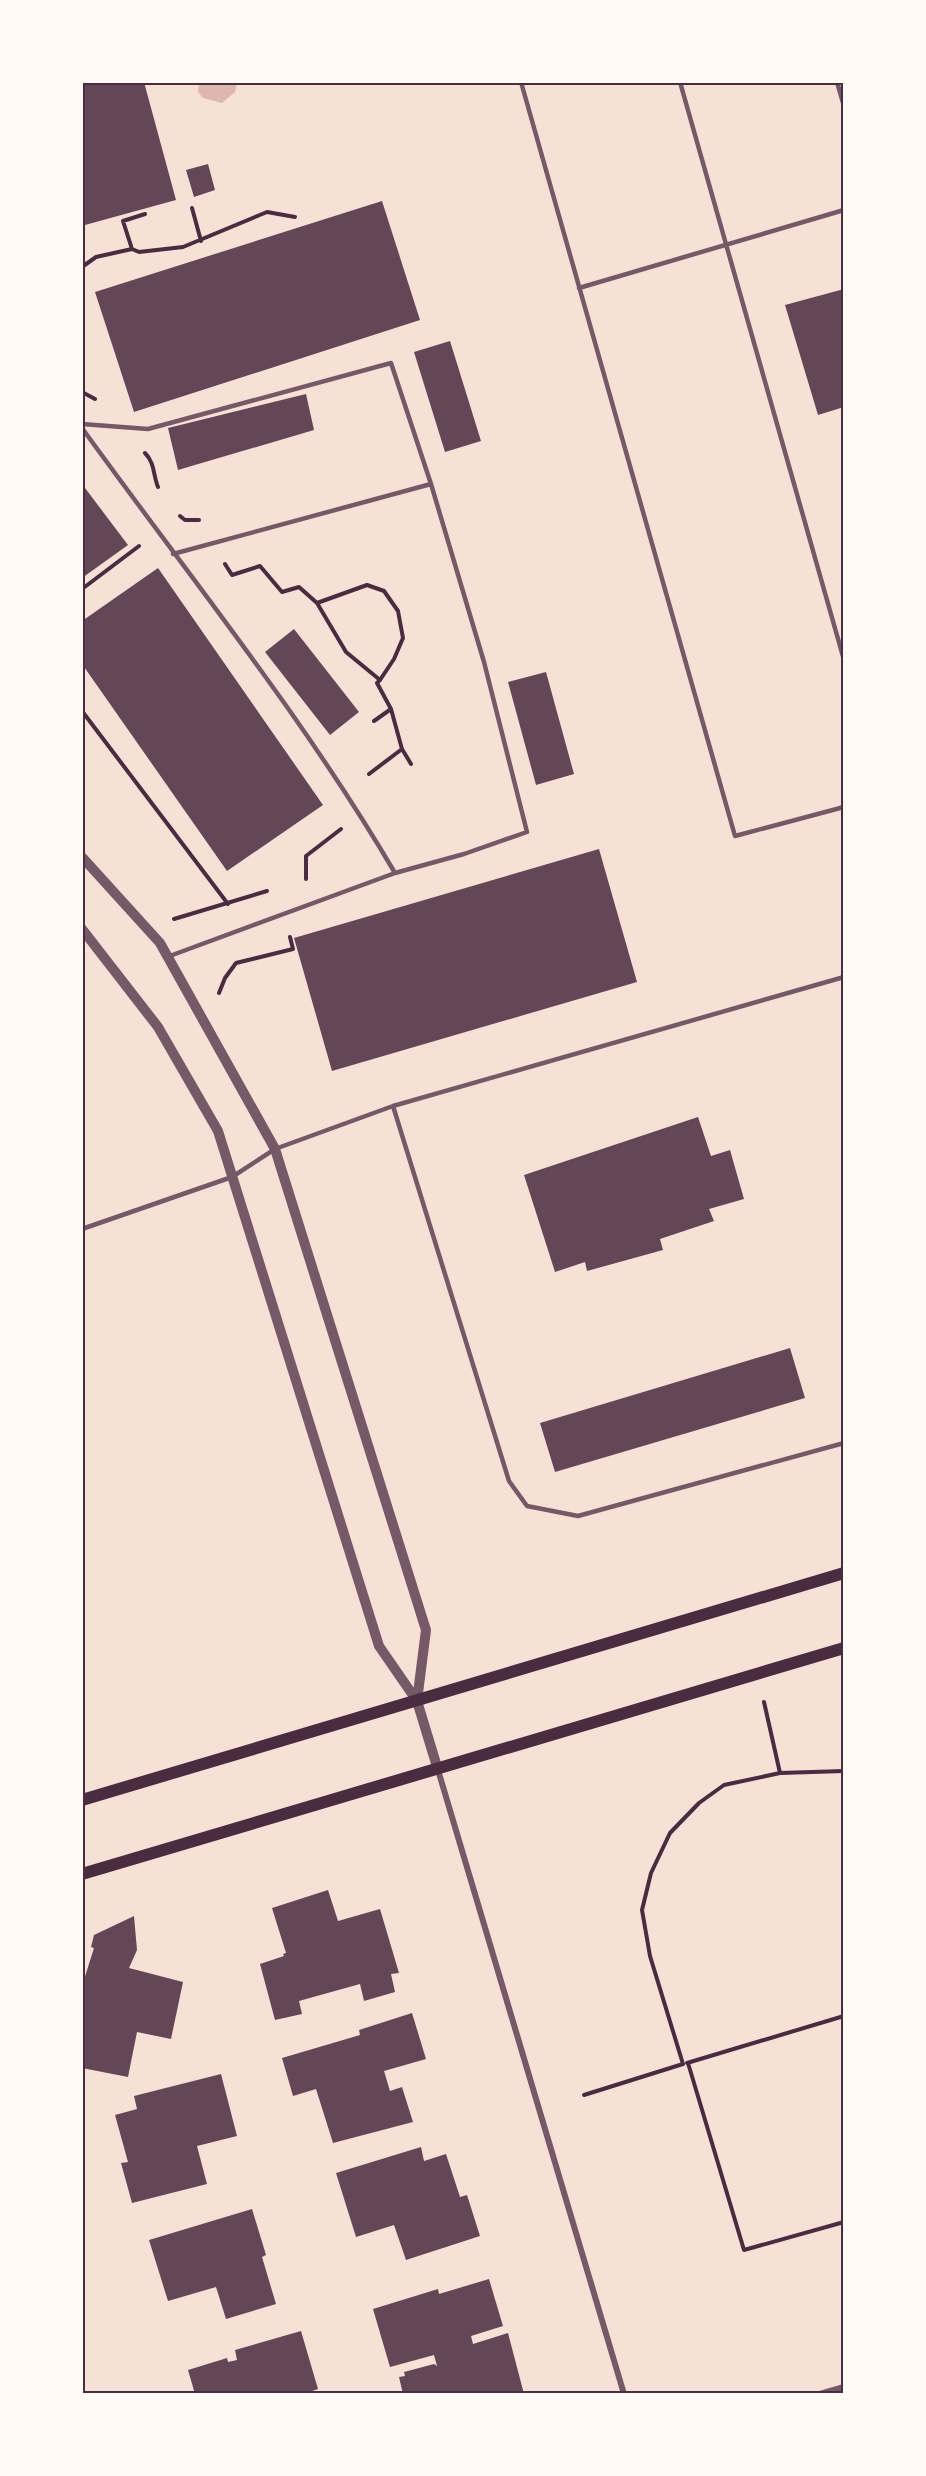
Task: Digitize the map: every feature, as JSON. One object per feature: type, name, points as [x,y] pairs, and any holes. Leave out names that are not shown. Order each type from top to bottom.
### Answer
[{"type":"main road","points":[[82,1800],[843,1573]]},
{"type":"main road","points":[[82,1874],[843,1648]]},
{"type":"street","points":[[82,857],[160,943],[275,1149],[426,1630],[417,1701]]},
{"type":"street","points":[[82,929],[158,1027],[218,1131],[379,1646],[417,1701],[624,2394]]},
{"type":"street","points":[[820,2394],[843,2386]]},
{"type":"lane","points":[[521,82],[735,836],[843,807]]},
{"type":"lane","points":[[680,82],[843,660]]},
{"type":"lane","points":[[837,82],[843,106]]},
{"type":"lane","points":[[579,288],[843,210]]},
{"type":"lane","points":[[82,426],[148,429],[391,363],[431,484],[484,662],[527,832],[395,873],[167,957]]},
{"type":"lane","points":[[82,426],[173,554],[201,586],[355,804],[395,873]]},
{"type":"lane","points":[[173,554],[431,484]]},
{"type":"lane","points":[[82,1229],[232,1177],[275,1149],[393,1106],[843,977]]},
{"type":"lane","points":[[393,1106],[508,1481],[527,1506],[578,1516],[843,1443]]},
{"type":"path","points":[[192,208],[201,241]]},
{"type":"path","points":[[82,267],[96,257],[132,249],[139,252],[172,248],[201,241],[267,212],[295,217]]},
{"type":"path","points":[[132,249],[123,221],[145,214]]},
{"type":"path","points":[[120,426],[152,460],[153,477],[162,493]]},
{"type":"path","points":[[172,510],[184,520],[200,520],[232,575],[260,566],[282,592],[299,587],[318,603],[346,652],[380,681]]},
{"type":"path","points":[[82,589],[157,532]]},
{"type":"path","points":[[318,603],[367,585],[384,591],[398,611],[403,638],[394,659],[377,683],[391,709],[402,749],[411,764]]},
{"type":"path","points":[[374,721],[391,709]]},
{"type":"path","points":[[82,711],[228,904]]},
{"type":"path","points":[[369,774],[402,749]]},
{"type":"path","points":[[298,882],[306,879],[306,856],[341,829]]},
{"type":"path","points":[[172,920],[269,890]]},
{"type":"path","points":[[764,1702],[780,1773]]},
{"type":"path","points":[[843,1771],[780,1773],[724,1785],[699,1803],[670,1833],[651,1874],[642,1910],[650,1956],[744,2250],[843,2222]]},
{"type":"path","points":[[584,2095],[843,2016]]},
{"type":"shaded area","points":[[199,82],[237,83],[235,92],[222,103],[203,98],[198,92]]},
{"type":"building","points":[[82,82],[144,82],[176,200],[85,225],[82,217]]},
{"type":"building","points":[[208,164],[215,190],[194,197],[186,170]]},
{"type":"building","points":[[382,201],[420,320],[134,412],[95,292]]},
{"type":"building","points":[[844,289],[844,407],[818,415],[785,305]]},
{"type":"building","points":[[450,341],[481,441],[445,452],[414,352]]},
{"type":"building","points":[[306,394],[314,430],[178,470],[168,428]]},
{"type":"building","points":[[82,484],[128,545],[82,578]]},
{"type":"building","points":[[158,568],[323,805],[227,871],[82,664],[82,621]]},
{"type":"building","points":[[294,629],[359,712],[330,735],[265,652]]},
{"type":"building","points":[[546,672],[574,774],[536,785],[508,682]]},
{"type":"building","points":[[599,849],[637,982],[332,1071],[294,938]]},
{"type":"building","points":[[698,1117],[711,1156],[730,1150],[744,1199],[709,1209],[714,1221],[660,1239],[663,1250],[587,1271],[585,1262],[555,1272],[524,1175]]},
{"type":"building","points":[[790,1348],[805,1398],[555,1472],[540,1423]]},
{"type":"building","points":[[328,1890],[338,1921],[380,1909],[399,1973],[391,1974],[395,1992],[364,2001],[360,1984],[299,2001],[302,2014],[275,2020],[260,1964],[284,1956],[283,1954],[286,1953],[272,1908]]},
{"type":"building","points":[[134,1916],[137,1950],[129,1968],[183,1982],[171,2039],[137,2032],[128,2077],[82,2068],[82,1986],[94,1948],[91,1947],[94,1935]]},
{"type":"building","points":[[412,2013],[426,2059],[384,2071],[390,2091],[402,2087],[413,2122],[333,2143],[316,2089],[293,2096],[282,2058],[360,2035],[359,2030]]},
{"type":"building","points":[[221,2074],[237,2136],[197,2146],[207,2184],[132,2203],[121,2163],[128,2162],[115,2115],[137,2109],[134,2096]]},
{"type":"building","points":[[421,2147],[424,2161],[446,2154],[460,2197],[467,2195],[480,2236],[406,2260],[394,2225],[356,2237],[336,2173]]},
{"type":"building","points":[[252,2209],[266,2255],[262,2257],[276,2304],[226,2319],[216,2287],[168,2301],[149,2240]]},
{"type":"building","points":[[489,2279],[503,2326],[471,2336],[473,2344],[508,2333],[524,2394],[403,2394],[399,2377],[405,2376],[404,2372],[434,2364],[437,2366],[434,2355],[390,2367],[373,2309],[438,2289],[439,2294]]},
{"type":"building","points":[[301,2331],[318,2389],[303,2394],[195,2394],[188,2370],[227,2358],[228,2362],[237,2360],[235,2350]]}]
